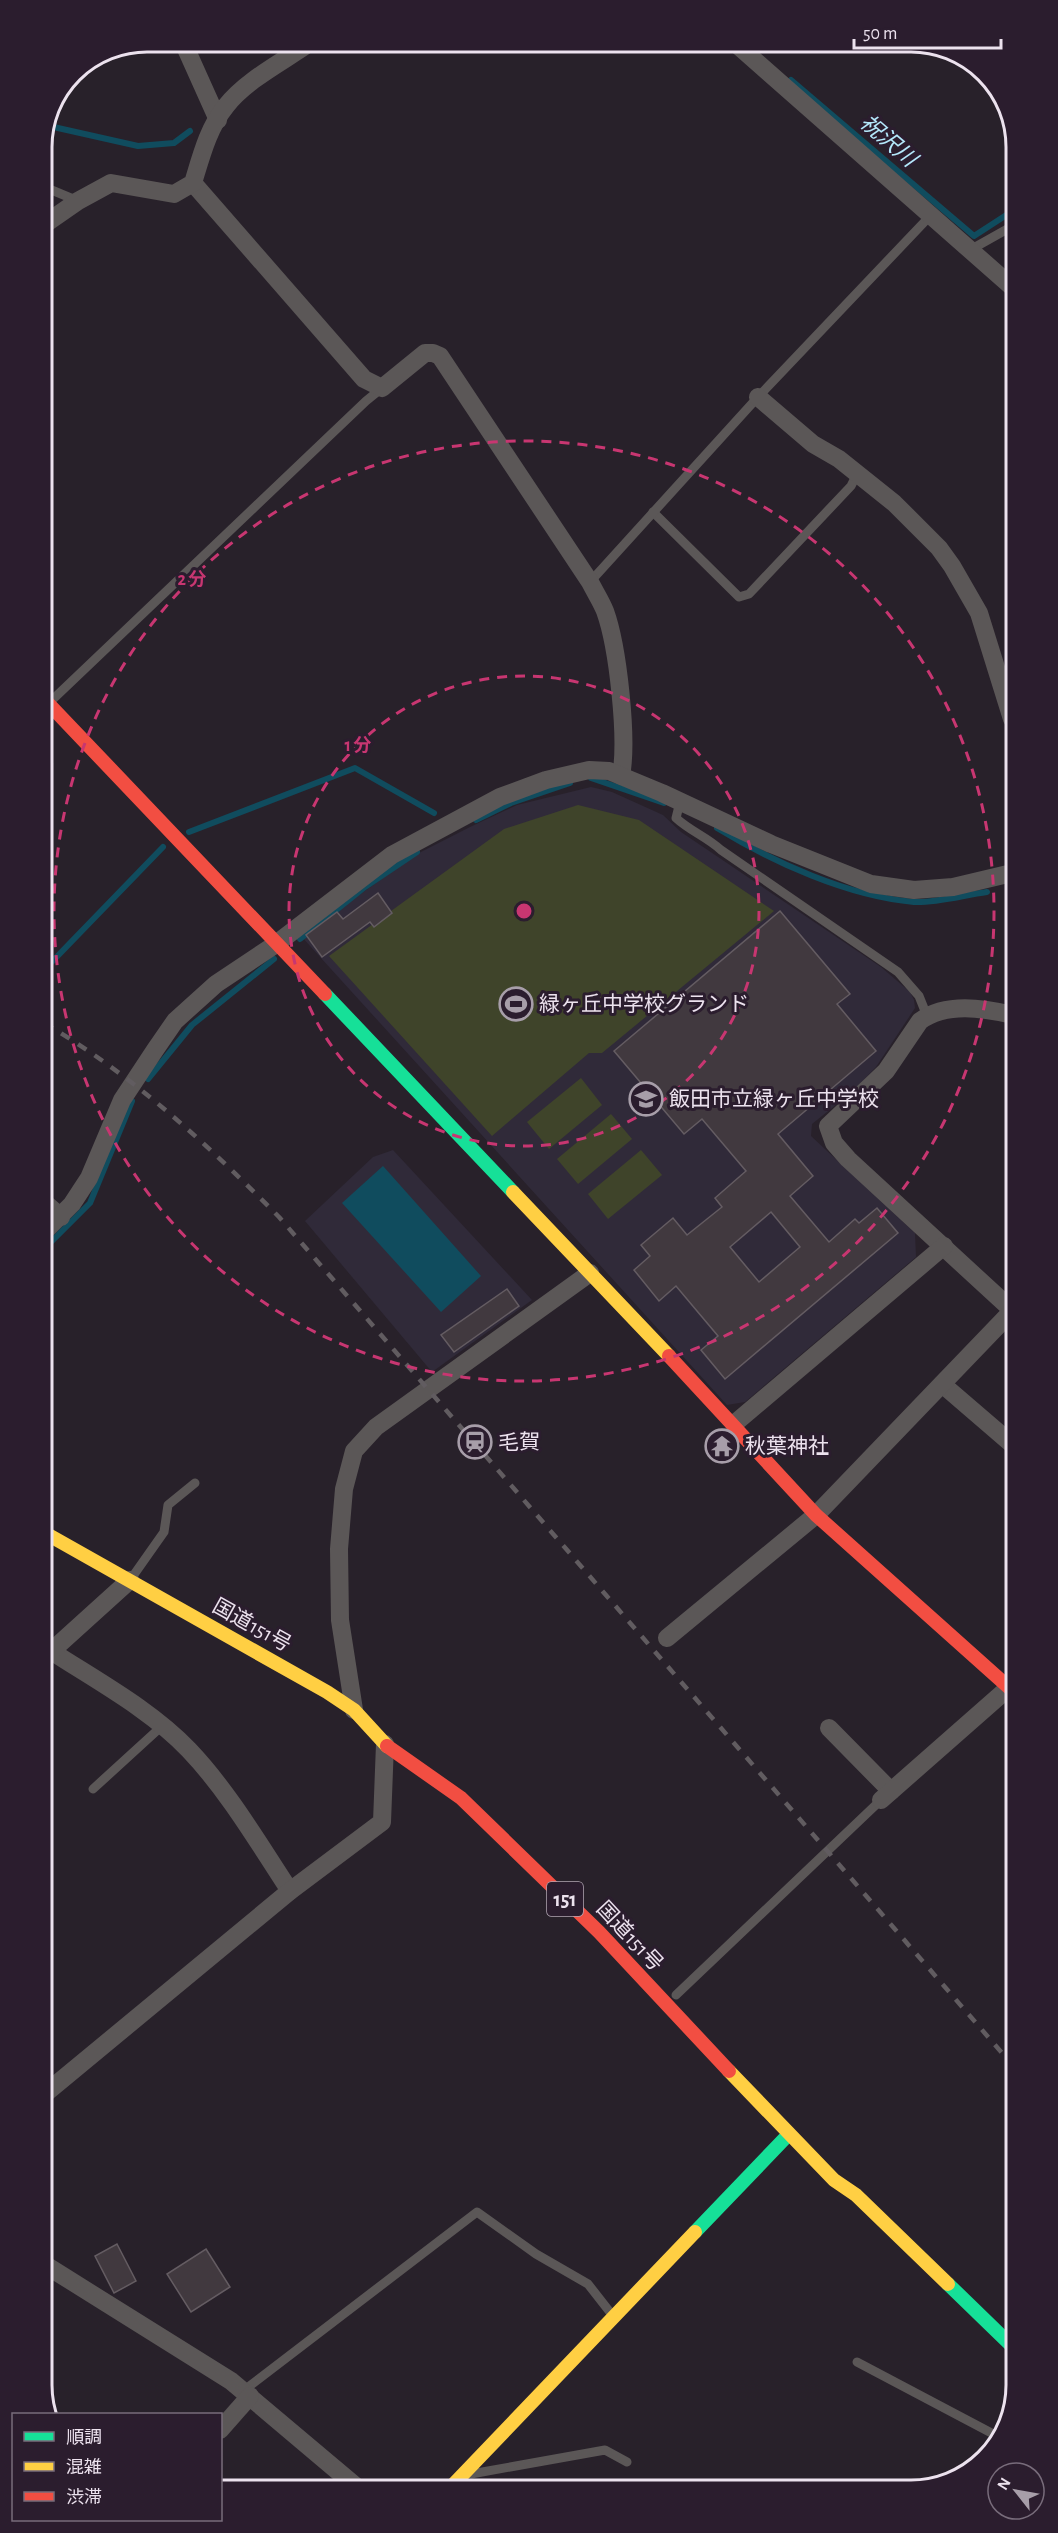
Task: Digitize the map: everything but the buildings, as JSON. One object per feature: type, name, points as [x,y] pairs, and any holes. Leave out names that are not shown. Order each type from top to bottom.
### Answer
[{"type":"main road","points":[[53,709],[734,1424],[816,1515],[1006,1681]]},
{"type":"main road","name":"国道151号","points":[[52,1537],[327,1692],[354,1710],[385,1744],[461,1798],[599,1932],[834,2180],[856,2195],[1006,2340]]},
{"type":"main road","points":[[458,2480],[789,2134]]},
{"type":"street","points":[[188,52],[218,120]]},
{"type":"street","points":[[53,218],[111,183],[174,194],[193,183],[204,146],[226,105],[252,83],[296,52]]},
{"type":"street","points":[[746,53],[1006,282]]},
{"type":"street","points":[[193,183],[364,379],[382,388],[425,353],[440,356],[590,582],[605,612],[615,652],[625,755],[621,776]]},
{"type":"street","points":[[758,397],[813,444],[838,459],[915,523],[952,566],[979,613],[1006,700]]},
{"type":"street","points":[[53,1224],[61,1217],[89,1178],[122,1100],[176,1021],[216,984],[276,944],[392,855],[500,797],[546,780],[590,770],[609,771],[679,807],[870,884],[914,890],[953,887],[1006,874]]},
{"type":"street","points":[[1006,1014],[964,1009],[936,1011],[927,1016],[920,1021],[886,1071],[828,1126],[834,1143],[848,1159],[1006,1304]]},
{"type":"street","points":[[53,1210],[61,1217]]},
{"type":"street","points":[[734,1424],[944,1246]]},
{"type":"street","points":[[354,1710],[340,1620],[339,1549],[344,1489],[354,1451],[376,1427],[590,1273]]},
{"type":"street","points":[[667,1638],[816,1515],[1006,1317]]},
{"type":"street","points":[[942,1384],[1006,1439]]},
{"type":"street","points":[[52,1651],[130,1580]]},
{"type":"street","points":[[52,1656],[162,1726],[189,1750],[290,1891]]},
{"type":"street","points":[[829,1728],[886,1796],[1006,1693]]},
{"type":"street","points":[[52,2088],[290,1891],[382,1822],[385,1807],[385,1744]]},
{"type":"street","points":[[52,2269],[231,2381],[348,2480]]},
{"type":"street","points":[[222,2427],[246,2394]]},
{"type":"lane","points":[[53,191],[78,201]]},
{"type":"lane","points":[[590,582],[758,397],[931,215]]},
{"type":"lane","points":[[970,250],[1006,230]]},
{"type":"lane","points":[[53,696],[382,388]]},
{"type":"lane","points":[[653,512],[739,597],[749,594],[851,486],[856,476]]},
{"type":"lane","points":[[679,807],[898,972],[919,996],[927,1016]]},
{"type":"lane","points":[[130,1580],[164,1532],[168,1505],[195,1484]]},
{"type":"lane","points":[[93,1789],[162,1726]]},
{"type":"lane","points":[[676,1995],[886,1796]]},
{"type":"lane","points":[[246,2394],[477,2212],[536,2254],[588,2283],[613,2316]]},
{"type":"lane","points":[[857,2362],[993,2434]]},
{"type":"lane","points":[[462,2476],[605,2450],[627,2462]]},
{"type":"shaded area","name":"飯田市立緑ヶ丘中学校","points":[[591,787],[612,792],[663,815],[681,832],[881,967],[910,992],[914,1000],[915,1008],[876,1067],[852,1092],[812,1124],[811,1136],[915,1233],[916,1257],[745,1402],[727,1405],[301,936],[417,854],[517,805]]},
{"type":"shaded area","points":[[393,1150],[532,1300],[432,1372],[305,1221],[373,1157]]},
{"type":"green space","name":"緑ヶ丘中学校グランド","points":[[578,805],[639,820],[774,911],[602,1053],[589,1053],[492,1136],[329,956],[504,829]]},
{"type":"green space","points":[[581,1078],[602,1105],[549,1149],[527,1122]]},
{"type":"green space","points":[[611,1114],[632,1139],[578,1184],[557,1159]]},
{"type":"green space","points":[[641,1150],[662,1175],[608,1219],[588,1194]]},
{"type":"water","points":[[383,1166],[481,1276],[441,1312],[342,1203]]},
{"type":"waterway","name":"祝沢川","points":[[791,80],[974,236],[1006,215]]},
{"type":"waterway","points":[[55,127],[138,146],[174,143],[190,131]]},
{"type":"waterway","points":[[189,832],[355,768],[434,813]]},
{"type":"waterway","points":[[591,778],[664,803]]},
{"type":"waterway","points":[[476,820],[511,803],[570,783]]},
{"type":"waterway","points":[[717,828],[786,865],[863,893],[923,902],[987,892]]},
{"type":"waterway","points":[[53,961],[163,847]]},
{"type":"waterway","points":[[300,939],[365,887],[417,852]]},
{"type":"waterway","points":[[148,1079],[192,1025],[274,959]]},
{"type":"waterway","points":[[53,1240],[90,1203],[132,1101]]},
{"type":"railway","points":[[53,1028],[108,1065],[168,1112],[225,1163],[279,1217],[1006,2058]]},
{"type":"traffic: fast","points":[[325,994],[513,1192]]},
{"type":"traffic: fast","points":[[695,2232],[789,2134]]},
{"type":"traffic: fast","points":[[948,2284],[1006,2340]]},
{"type":"traffic: slow","points":[[513,1192],[669,1356]]},
{"type":"traffic: slow","points":[[52,1537],[327,1692],[354,1710],[387,1746]]},
{"type":"traffic: slow","points":[[729,2071],[834,2180],[856,2195],[948,2284]]},
{"type":"traffic: slow","points":[[458,2480],[695,2232]]},
{"type":"traffic: jam","points":[[53,708],[325,994]]},
{"type":"traffic: jam","points":[[669,1356],[816,1515],[1006,1685]]},
{"type":"traffic: jam","points":[[387,1746],[461,1798],[599,1932],[729,2071]]},
{"type":"place","name":"緑ヶ丘中学校グランド","points":[[516,1004]]},
{"type":"place","name":"飯田市立緑ヶ丘中学校","points":[[646,1099]]},
{"type":"place","name":"毛賀","points":[[475,1442]]},
{"type":"place","name":"秋葉神社","points":[[722,1446]]}]
